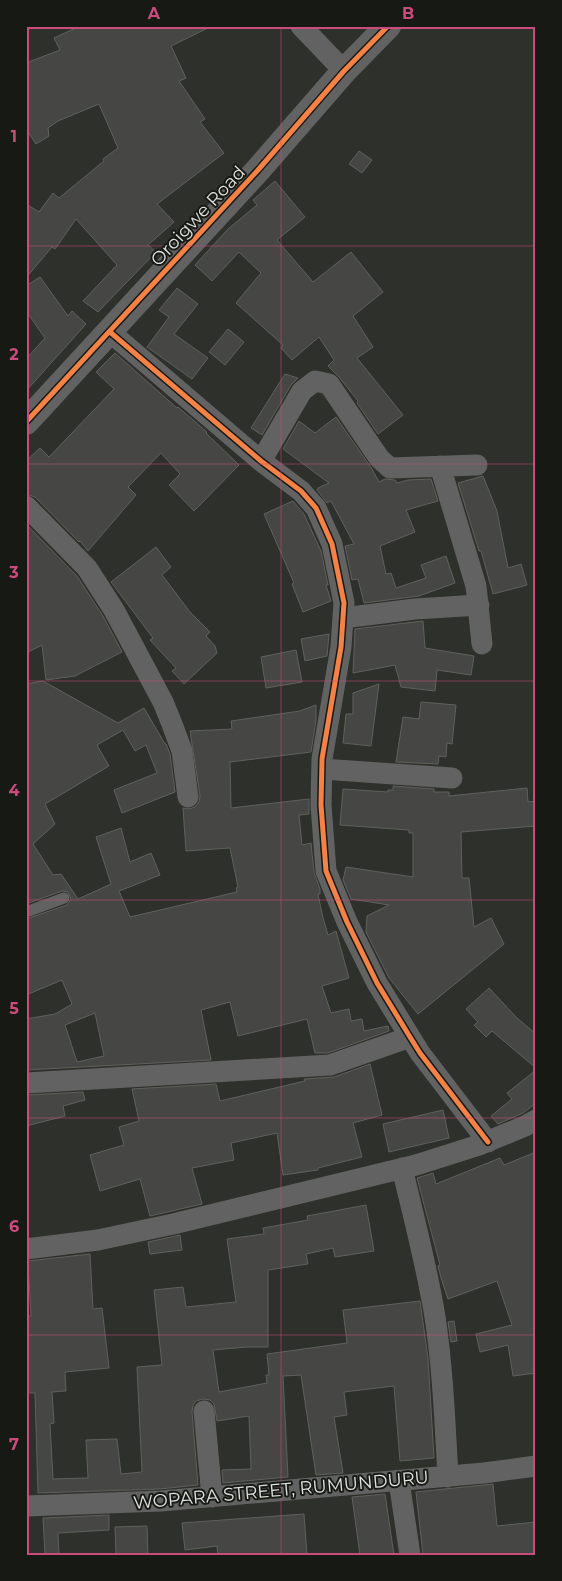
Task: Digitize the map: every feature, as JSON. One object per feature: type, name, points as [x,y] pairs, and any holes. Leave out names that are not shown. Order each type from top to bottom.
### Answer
[{"type":"street","points":[[301,26],[344,71]]},
{"type":"street","name":"Oroigwe Road","points":[[26,422],[258,170],[344,71],[388,26]]},
{"type":"street","points":[[110,332],[261,461],[301,491],[316,508],[332,544],[344,603],[341,647],[322,769],[320,805],[326,871],[347,922],[377,983],[420,1054],[488,1142]]},
{"type":"street","points":[[261,461],[302,392],[315,381],[329,384],[379,458],[390,468],[477,464]]},
{"type":"street","points":[[440,466],[469,563],[479,605],[482,644]]},
{"type":"street","points":[[26,506],[87,568],[114,610],[163,702],[172,724],[182,751],[188,797]]},
{"type":"street","points":[[343,618],[414,609],[479,605]]},
{"type":"street","points":[[322,769],[452,778]]},
{"type":"street","points":[[26,1083],[330,1065],[410,1037]]},
{"type":"street","points":[[26,1250],[98,1240],[173,1224],[402,1168],[488,1142],[536,1120]]},
{"type":"street","points":[[402,1168],[423,1254],[435,1319],[448,1477]]},
{"type":"street","points":[[204,1411],[212,1497]]},
{"type":"street","name":"WOPARA STREET, RUMUNDURU","points":[[26,1506],[161,1501],[212,1497],[448,1477],[536,1466]]},
{"type":"street","points":[[399,1481],[410,1555]]},
{"type":"lane","points":[[26,912],[64,898]]},
{"type":"building","points":[[80,26],[212,26],[171,46],[186,78],[179,81],[205,119],[200,122],[224,153],[157,204],[174,222],[148,245],[156,252],[98,312],[83,301],[117,265],[76,219],[55,249],[52,247],[26,278],[26,204],[39,212],[53,193],[59,198],[118,148],[99,104],[58,121],[48,128],[49,136],[36,144],[26,129],[26,63],[60,50],[54,38]]},
{"type":"building","points":[[359,151],[372,160],[362,173],[349,164]]},
{"type":"building","points":[[275,181],[305,217],[277,240],[313,282],[351,252],[383,292],[353,316],[373,347],[357,358],[403,415],[378,434],[357,403],[358,401],[328,366],[334,360],[319,337],[292,360],[281,348],[283,345],[236,303],[261,273],[239,252],[212,281],[195,265],[228,229],[257,205],[253,200]]},
{"type":"building","points":[[40,277],[68,316],[72,311],[86,324],[26,391],[26,359],[45,338],[26,311],[26,286]]},
{"type":"building","points":[[177,288],[198,304],[174,334],[208,358],[192,379],[147,347],[169,317],[159,310]]},
{"type":"building","points":[[228,329],[244,342],[225,365],[209,352]]},
{"type":"building","points":[[115,353],[207,432],[239,465],[194,511],[169,485],[180,474],[161,453],[128,487],[136,495],[88,551],[35,497],[26,494],[26,461],[40,448],[49,457],[114,389],[96,372]]},
{"type":"building","points":[[285,374],[298,378],[291,385],[262,435],[251,428]]},
{"type":"building","points":[[336,417],[379,482],[385,479],[395,480],[397,483],[408,480],[431,479],[438,501],[406,510],[415,532],[380,546],[386,574],[391,573],[396,588],[426,578],[421,565],[446,556],[455,583],[419,596],[364,603],[358,579],[352,580],[345,546],[354,544],[331,501],[327,503],[317,490],[329,483],[283,449],[299,421],[315,433]]},
{"type":"building","points":[[483,476],[497,511],[508,568],[521,564],[527,585],[493,594],[458,483]]},
{"type":"building","points":[[293,501],[304,514],[321,551],[328,585],[326,585],[331,601],[303,612],[292,584],[294,583],[264,514]]},
{"type":"building","points":[[26,524],[77,576],[103,616],[122,652],[75,676],[46,680],[42,645],[26,653]]},
{"type":"building","points":[[156,547],[171,567],[162,575],[190,612],[210,632],[206,636],[215,646],[217,653],[184,684],[172,671],[176,668],[150,640],[153,638],[111,582]]},
{"type":"building","points":[[423,621],[425,648],[474,656],[471,675],[437,670],[435,691],[401,687],[395,665],[353,673],[355,629]]},
{"type":"building","points":[[329,634],[327,656],[305,661],[301,639]]},
{"type":"building","points":[[296,650],[302,682],[266,688],[261,657]]},
{"type":"building","points":[[43,681],[118,723],[144,708],[166,744],[170,754],[175,792],[122,813],[114,790],[157,773],[146,745],[135,751],[123,730],[97,745],[109,766],[45,804],[55,824],[33,844],[53,875],[61,874],[78,899],[111,884],[96,837],[121,828],[130,862],[151,853],[160,875],[119,891],[130,917],[237,892],[236,888],[238,887],[230,848],[186,851],[183,808],[195,807],[199,802],[200,796],[190,731],[232,729],[231,721],[300,711],[316,705],[316,720],[311,752],[230,762],[231,808],[309,799],[309,814],[299,815],[302,845],[311,843],[314,872],[320,889],[320,894],[318,894],[323,918],[328,935],[336,931],[349,978],[322,986],[331,1013],[349,1009],[351,1021],[362,1019],[364,1031],[388,1026],[389,1031],[328,1053],[315,1053],[307,1019],[238,1036],[230,1002],[201,1010],[211,1060],[26,1070],[26,1019],[55,1014],[72,1004],[62,980],[26,995],[26,919],[67,905],[71,899],[68,892],[62,891],[26,904],[26,684]],"holes":[[[95,1013],[104,1056],[77,1062],[65,1025]]]},
{"type":"building","points":[[379,684],[371,746],[343,743],[346,714],[353,714],[353,693]]},
{"type":"building","points":[[421,702],[456,705],[452,744],[447,743],[446,757],[439,756],[438,764],[396,762],[403,717],[419,719]]},
{"type":"building","points":[[393,786],[434,789],[434,792],[449,792],[449,796],[527,788],[528,802],[536,801],[536,826],[461,832],[462,878],[469,878],[474,927],[491,918],[504,944],[418,1014],[389,978],[366,932],[367,916],[389,905],[351,899],[343,880],[346,867],[413,877],[413,833],[409,833],[409,830],[340,825],[343,789],[388,792],[388,790],[393,790]]},
{"type":"building","points":[[489,988],[517,1018],[536,1034],[536,1068],[492,1031],[486,1037],[474,1025],[478,1022],[466,1009]]},
{"type":"building","points":[[370,1064],[382,1115],[353,1123],[362,1157],[318,1168],[318,1170],[283,1175],[277,1133],[231,1143],[234,1160],[192,1168],[202,1204],[150,1216],[140,1179],[100,1191],[90,1155],[124,1145],[119,1127],[139,1121],[132,1089],[216,1084],[220,1101],[305,1081],[304,1079],[334,1077]]},
{"type":"building","points":[[536,1070],[536,1103],[523,1113],[498,1124],[491,1116],[512,1099],[507,1093]]},
{"type":"building","points":[[83,1092],[85,1100],[63,1106],[65,1116],[26,1126],[26,1095]]},
{"type":"building","points":[[443,1110],[449,1138],[389,1152],[383,1124]]},
{"type":"building","points":[[536,1152],[536,1373],[513,1376],[508,1345],[480,1352],[476,1334],[512,1325],[497,1281],[448,1299],[441,1278],[438,1266],[440,1265],[417,1178],[433,1173],[436,1184],[500,1158],[504,1165]]},
{"type":"building","points":[[366,1205],[374,1251],[335,1257],[333,1248],[306,1254],[308,1264],[268,1270],[268,1347],[213,1350],[219,1392],[267,1383],[266,1375],[269,1375],[267,1354],[347,1343],[343,1310],[420,1301],[428,1358],[434,1458],[400,1461],[394,1386],[344,1392],[347,1415],[334,1417],[343,1473],[316,1475],[301,1375],[283,1376],[288,1477],[223,1483],[222,1470],[251,1469],[249,1416],[217,1421],[214,1404],[210,1400],[203,1399],[196,1401],[192,1412],[198,1485],[160,1489],[38,1493],[35,1393],[26,1393],[26,1316],[31,1316],[28,1261],[90,1254],[93,1309],[102,1308],[109,1368],[65,1372],[66,1391],[52,1392],[54,1423],[50,1424],[53,1479],[88,1478],[86,1440],[117,1439],[121,1474],[142,1472],[137,1367],[162,1365],[154,1290],[183,1287],[186,1307],[236,1302],[227,1239],[264,1234],[263,1228],[308,1220],[307,1216]]},
{"type":"building","points":[[180,1235],[182,1250],[150,1254],[148,1242]]},
{"type":"building","points":[[454,1321],[457,1341],[451,1342],[448,1322]]},
{"type":"building","points":[[493,1484],[497,1526],[536,1522],[536,1555],[423,1555],[416,1492]]},
{"type":"building","points":[[385,1494],[394,1555],[360,1555],[352,1497]]},
{"type":"building","points":[[304,1514],[307,1555],[218,1555],[217,1546],[185,1550],[182,1523]]},
{"type":"building","points":[[109,1515],[109,1530],[58,1533],[59,1555],[45,1555],[43,1518]]},
{"type":"building","points":[[147,1526],[148,1555],[116,1555],[115,1527]]},
{"type":"cycle path","points":[[26,422],[258,170],[344,71],[388,26]]},
{"type":"cycle path","points":[[110,332],[261,461],[301,491],[316,508],[332,544],[344,603],[341,647],[322,759],[321,805],[326,871],[347,922],[377,983],[420,1053],[488,1142]]}]
